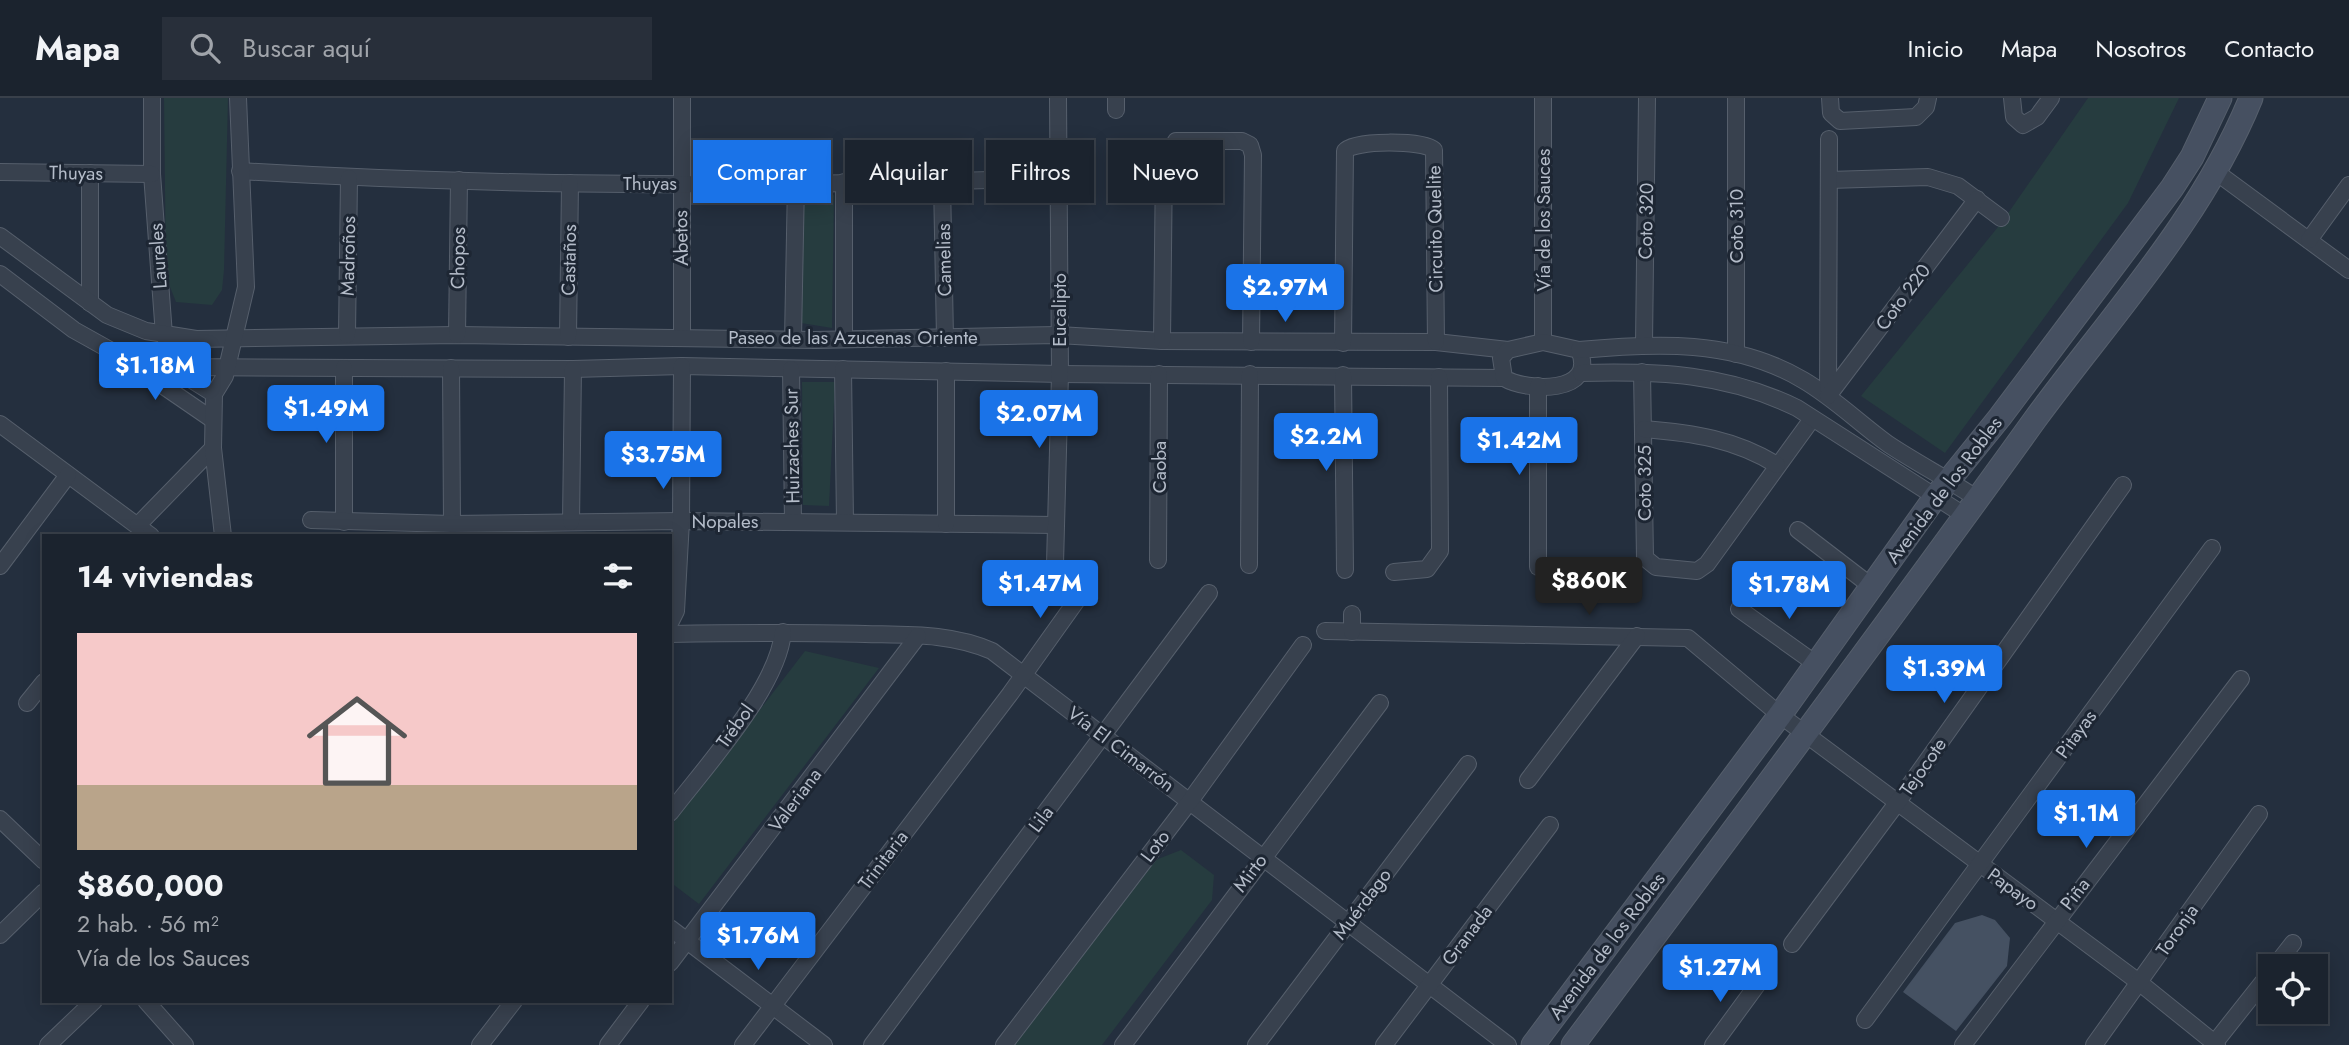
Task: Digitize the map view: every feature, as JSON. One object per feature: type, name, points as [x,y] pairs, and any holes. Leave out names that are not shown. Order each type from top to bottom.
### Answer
[{"type":"street","name":"Laureles","points":[[152,98],[152,174],[164,335],[178,367],[187,377],[214,394]]},
{"type":"street","points":[[223,534],[213,447],[214,394],[228,366],[246,286],[238,98]]},
{"type":"street","name":"Abetos","points":[[681,98],[682,336]]},
{"type":"street","name":"Eucalipto","points":[[1058,98],[1059,140]]},
{"type":"street","name":"Vía de los Sauces","points":[[1543,98],[1543,342]]},
{"type":"street","name":"Coto 320","points":[[1644,344],[1647,98]]},
{"type":"street","name":"Coto 310","points":[[1736,98],[1737,354]]},
{"type":"street","points":[[1830,98],[1831,113],[1840,121],[1909,118],[1922,114],[1928,98]]},
{"type":"street","points":[[2012,98],[2014,117],[2023,125],[2037,117],[2051,98]]},
{"type":"street","name":"Avenida de los Robles","points":[[1533,1045],[1780,715],[1943,488],[2172,188],[2192,157],[2220,98]]},
{"type":"street","name":"Avenida de los Robles","points":[[1573,1045],[1973,509],[2216,172],[2251,98]]},
{"type":"street","points":[[1828,396],[1829,139]]},
{"type":"street","points":[[1162,341],[1164,160],[1176,141],[1242,141],[1250,145],[1253,155],[1251,342]]},
{"type":"street","name":"Circuito Quelite","points":[[1343,343],[1345,151],[1354,144],[1422,144],[1434,150],[1436,342]]},
{"type":"street","name":"Thuyas","points":[[240,171],[349,178],[693,183]]},
{"type":"street","name":"Thuyas","points":[[0,172],[152,174]]},
{"type":"street","points":[[2216,172],[2349,270]]},
{"type":"street","points":[[89,173],[90,303]]},
{"type":"street","points":[[1829,180],[1928,177],[1958,187],[2001,218]]},
{"type":"street","name":"Madroños","points":[[347,335],[349,178]]},
{"type":"street","name":"Chopos","points":[[457,335],[458,180]]},
{"type":"street","name":"Thuyas","points":[[831,182],[844,182]]},
{"type":"street","points":[[844,182],[845,339]]},
{"type":"street","name":"Castaños","points":[[568,337],[570,183]]},
{"type":"street","points":[[2309,240],[2349,185]]},
{"type":"street","name":"Coto 220","points":[[1828,396],[1978,199]]},
{"type":"street","points":[[793,339],[796,203]]},
{"type":"street","name":"Camelias","points":[[942,203],[945,338]]},
{"type":"street","name":"Eucalipto","points":[[1055,564],[1060,374],[1059,203]]},
{"type":"street","name":"Paseo de las Azucenas Oriente","points":[[0,236],[90,303],[125,324],[164,335],[197,339],[347,335],[845,339],[1058,335],[1162,341],[1436,342],[1508,349],[1543,342]]},
{"type":"street","points":[[0,274],[74,330],[117,354],[213,420]]},
{"type":"street","points":[[1543,342],[1559,343],[1579,350],[1644,344],[1703,347],[1781,368],[1828,396],[1973,509]]},
{"type":"street","points":[[1504,377],[1501,358],[1508,349]]},
{"type":"street","points":[[1579,350],[1583,364],[1581,373],[1642,372],[1703,377],[1768,394],[1943,488]]},
{"type":"street","points":[[117,354],[178,367]]},
{"type":"street","points":[[672,619],[676,611],[681,521],[682,366]]},
{"type":"street","name":"Paseo de las Azucenas Oriente","points":[[178,367],[573,369],[682,366],[1060,374],[1504,377],[1515,385],[1538,386],[1572,383],[1581,373]]},
{"type":"street","points":[[344,368],[344,522]]},
{"type":"street","points":[[451,368],[452,524]]},
{"type":"street","points":[[1768,394],[1781,368]]},
{"type":"street","points":[[571,522],[573,369]]},
{"type":"street","name":"Huizaches Sur","points":[[791,369],[793,522]]},
{"type":"street","points":[[843,369],[845,522]]},
{"type":"street","points":[[946,371],[946,524]]},
{"type":"street","name":"Coto 325","points":[[1642,372],[1645,558],[1656,567],[1697,571],[1707,564],[1812,419]]},
{"type":"street","name":"Caoba","points":[[1158,560],[1159,374]]},
{"type":"street","points":[[1249,565],[1250,374]]},
{"type":"street","points":[[1343,375],[1345,570]]},
{"type":"street","points":[[1394,572],[1427,569],[1440,551],[1439,377]]},
{"type":"street","points":[[1538,386],[1538,567]]},
{"type":"street","points":[[0,424],[144,530],[213,447]]},
{"type":"street","name":"Coto 325","points":[[1644,429],[1724,439],[1752,449],[1777,465]]},
{"type":"street","points":[[0,566],[68,475]]},
{"type":"street","name":"Tejocote","points":[[1792,944],[1897,803],[2123,485]]},
{"type":"street","name":"Nopales","points":[[311,520],[452,524],[681,521],[1055,524]]},
{"type":"street","points":[[1798,530],[1871,586]]},
{"type":"street","name":"Pitayas","points":[[1865,1020],[1981,866],[2211,548]]},
{"type":"street","name":"Trinitaria","points":[[743,1045],[1024,675],[1087,586]]},
{"type":"street","name":"Lila","points":[[872,1045],[1209,593]]},
{"type":"street","points":[[1739,609],[1816,664]]},
{"type":"street","points":[[1352,614],[1352,632]]},
{"type":"street","name":"Papayo","points":[[1325,631],[1688,638],[1780,715],[2140,983],[2215,1044]]},
{"type":"street","name":"Vía El Cimarrón","points":[[672,634],[783,632],[918,636],[954,638],[992,651],[1508,1045]]},
{"type":"street","name":"Trébol","points":[[672,810],[765,684],[778,657],[783,632]]},
{"type":"street","name":"Valeriana","points":[[672,961],[918,636]]},
{"type":"street","points":[[1528,780],[1637,636]]},
{"type":"street","name":"Loto","points":[[1004,1045],[1190,801],[1303,645]]},
{"type":"street","name":"Piña","points":[[1963,1045],[2055,920],[2241,679]]},
{"type":"street","points":[[27,703],[42,684]]},
{"type":"street","name":"Mirto","points":[[1123,1045],[1380,703]]},
{"type":"street","name":"Muérdago","points":[[1256,1045],[1468,764]]},
{"type":"street","name":"Toronja","points":[[2094,1045],[2259,814]]},
{"type":"street","points":[[0,819],[42,859]]},
{"type":"street","name":"Granada","points":[[1384,1045],[1550,825]]},
{"type":"street","points":[[0,935],[42,894]]},
{"type":"street","points":[[672,930],[824,1045]]},
{"type":"street","points":[[2284,954],[2293,943]]},
{"type":"street","points":[[1713,1045],[1757,985]]},
{"type":"street","points":[[2215,1044],[2258,988]]},
{"type":"street","points":[[48,1045],[92,1003]]},
{"type":"street","points":[[148,1003],[186,1045]]},
{"type":"street","points":[[480,1045],[512,1003]]},
{"type":"street","points":[[608,1045],[640,1003]]},
{"type":"green space","points":[[164,98],[228,98],[224,270],[222,290],[212,305],[176,302],[166,277]]},
{"type":"green space","points":[[2088,98],[2179,98],[2128,203],[1945,453],[1861,396],[2002,222]]},
{"type":"green space","points":[[831,195],[834,195],[832,328],[801,323],[804,203],[831,203]]},
{"type":"green space","points":[[802,382],[835,382],[829,506],[803,505]]},
{"type":"green space","points":[[805,651],[879,668],[699,904],[672,884],[672,824]]},
{"type":"green space","points":[[1181,850],[1214,875],[1212,900],[1102,1045],[1014,1045],[1153,861]]},
{"type":"building","points":[[1982,915],[1995,920],[2010,938],[2007,966],[1956,1031],[1903,992],[1955,923]]}]
